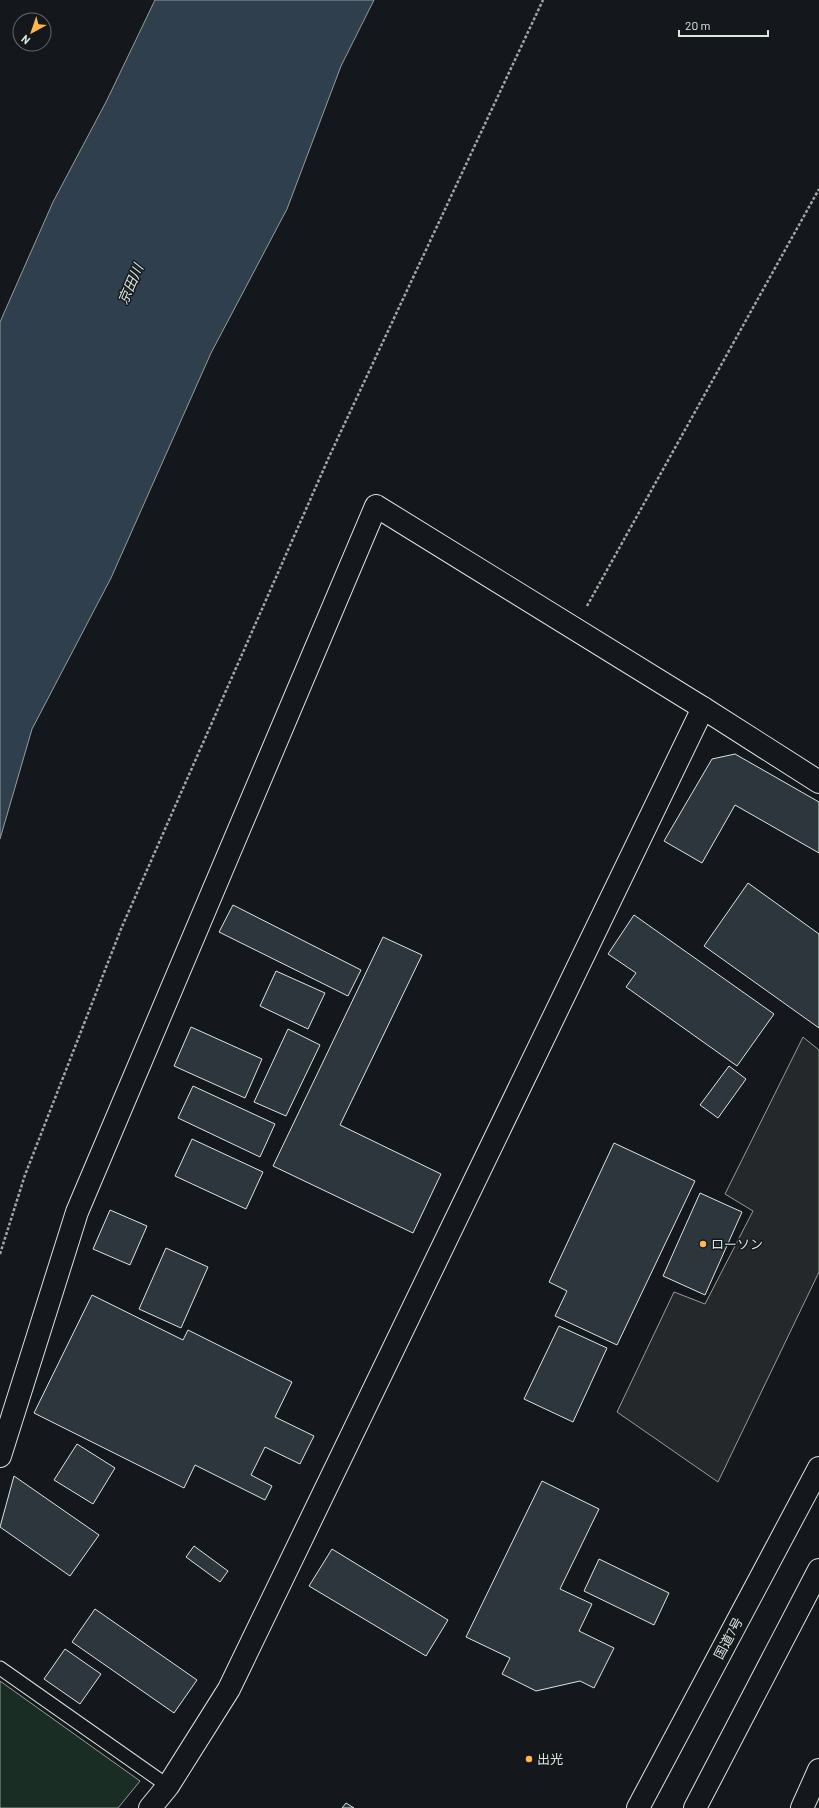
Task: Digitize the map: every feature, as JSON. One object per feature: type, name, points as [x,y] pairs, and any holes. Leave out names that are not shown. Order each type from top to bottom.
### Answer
[{"type":"main road","points":[[0,1456],[77,1212],[376,506],[703,708],[819,782]]},
{"type":"main road","points":[[150,1808],[168,1786],[229,1689],[703,708]]},
{"type":"main road","name":"国道7号","points":[[638,1808],[819,1468]]},
{"type":"main road","points":[[695,1808],[819,1570]]},
{"type":"main road","points":[[802,1808],[819,1770]]},
{"type":"lane","points":[[0,1668],[168,1786]]},
{"type":"path","points":[[0,1254],[25,1175],[122,929],[329,457],[542,0]]},
{"type":"path","points":[[575,629],[819,189]]},
{"type":"green space","points":[[0,1681],[140,1781],[118,1808],[0,1808]]},
{"type":"shaded area","points":[[803,1037],[819,1050],[819,1272],[718,1482],[617,1412],[674,1292],[705,1304],[753,1211],[725,1194]]},
{"type":"water","name":"京田川","points":[[155,0],[374,0],[341,66],[287,209],[211,353],[111,578],[32,729],[0,839],[0,322],[53,202],[107,100]]},
{"type":"building","points":[[735,754],[819,802],[819,853],[735,805],[702,863],[664,841],[712,759]]},
{"type":"building","points":[[748,883],[819,934],[819,1028],[704,946]]},
{"type":"building","points":[[233,905],[361,970],[348,996],[219,932]]},
{"type":"building","points":[[634,915],[774,1014],[737,1066],[626,987],[636,973],[608,954]]},
{"type":"building","points":[[383,937],[422,955],[340,1125],[441,1174],[413,1233],[273,1166]]},
{"type":"building","points":[[276,971],[325,993],[308,1029],[260,1006]]},
{"type":"building","points":[[191,1027],[262,1059],[245,1098],[174,1066]]},
{"type":"building","points":[[288,1029],[320,1045],[286,1116],[254,1102]]},
{"type":"building","points":[[729,1066],[746,1079],[718,1118],[700,1105]]},
{"type":"building","points":[[193,1086],[275,1124],[260,1157],[178,1118]]},
{"type":"building","points":[[192,1139],[263,1172],[246,1209],[175,1176]]},
{"type":"building","points":[[614,1143],[695,1181],[617,1345],[555,1316],[567,1291],[549,1282]]},
{"type":"building","name":"ローソン","points":[[700,1193],[742,1212],[705,1295],[663,1276]]},
{"type":"building","points":[[110,1210],[147,1226],[130,1265],[93,1249]]},
{"type":"building","points":[[166,1248],[208,1267],[181,1328],[139,1309]]},
{"type":"building","points":[[92,1295],[183,1340],[188,1330],[292,1382],[275,1417],[314,1436],[300,1464],[265,1447],[251,1475],[272,1486],[265,1500],[195,1465],[184,1488],[34,1413]]},
{"type":"building","points":[[559,1326],[607,1348],[573,1422],[524,1399]]},
{"type":"building","points":[[77,1444],[115,1468],[93,1504],[54,1480]]},
{"type":"building","points":[[14,1476],[99,1535],[70,1576],[0,1527]]},
{"type":"building","points":[[542,1481],[599,1509],[560,1589],[592,1604],[579,1631],[614,1648],[594,1688],[580,1681],[536,1691],[502,1674],[510,1658],[466,1637]]},
{"type":"building","points":[[194,1546],[228,1571],[220,1582],[186,1557]]},
{"type":"building","points":[[332,1549],[448,1620],[426,1656],[309,1586]]},
{"type":"building","points":[[599,1559],[669,1593],[654,1625],[584,1591]]},
{"type":"building","points":[[95,1609],[197,1680],[174,1713],[72,1642]]},
{"type":"building","points":[[65,1649],[101,1674],[80,1704],[44,1679]]},
{"type":"building","points":[[346,1803],[354,1808],[342,1808]]},
{"type":"place","name":"ローソン","points":[[703,1244]]},
{"type":"place","name":"出光","points":[[529,1759]]}]
